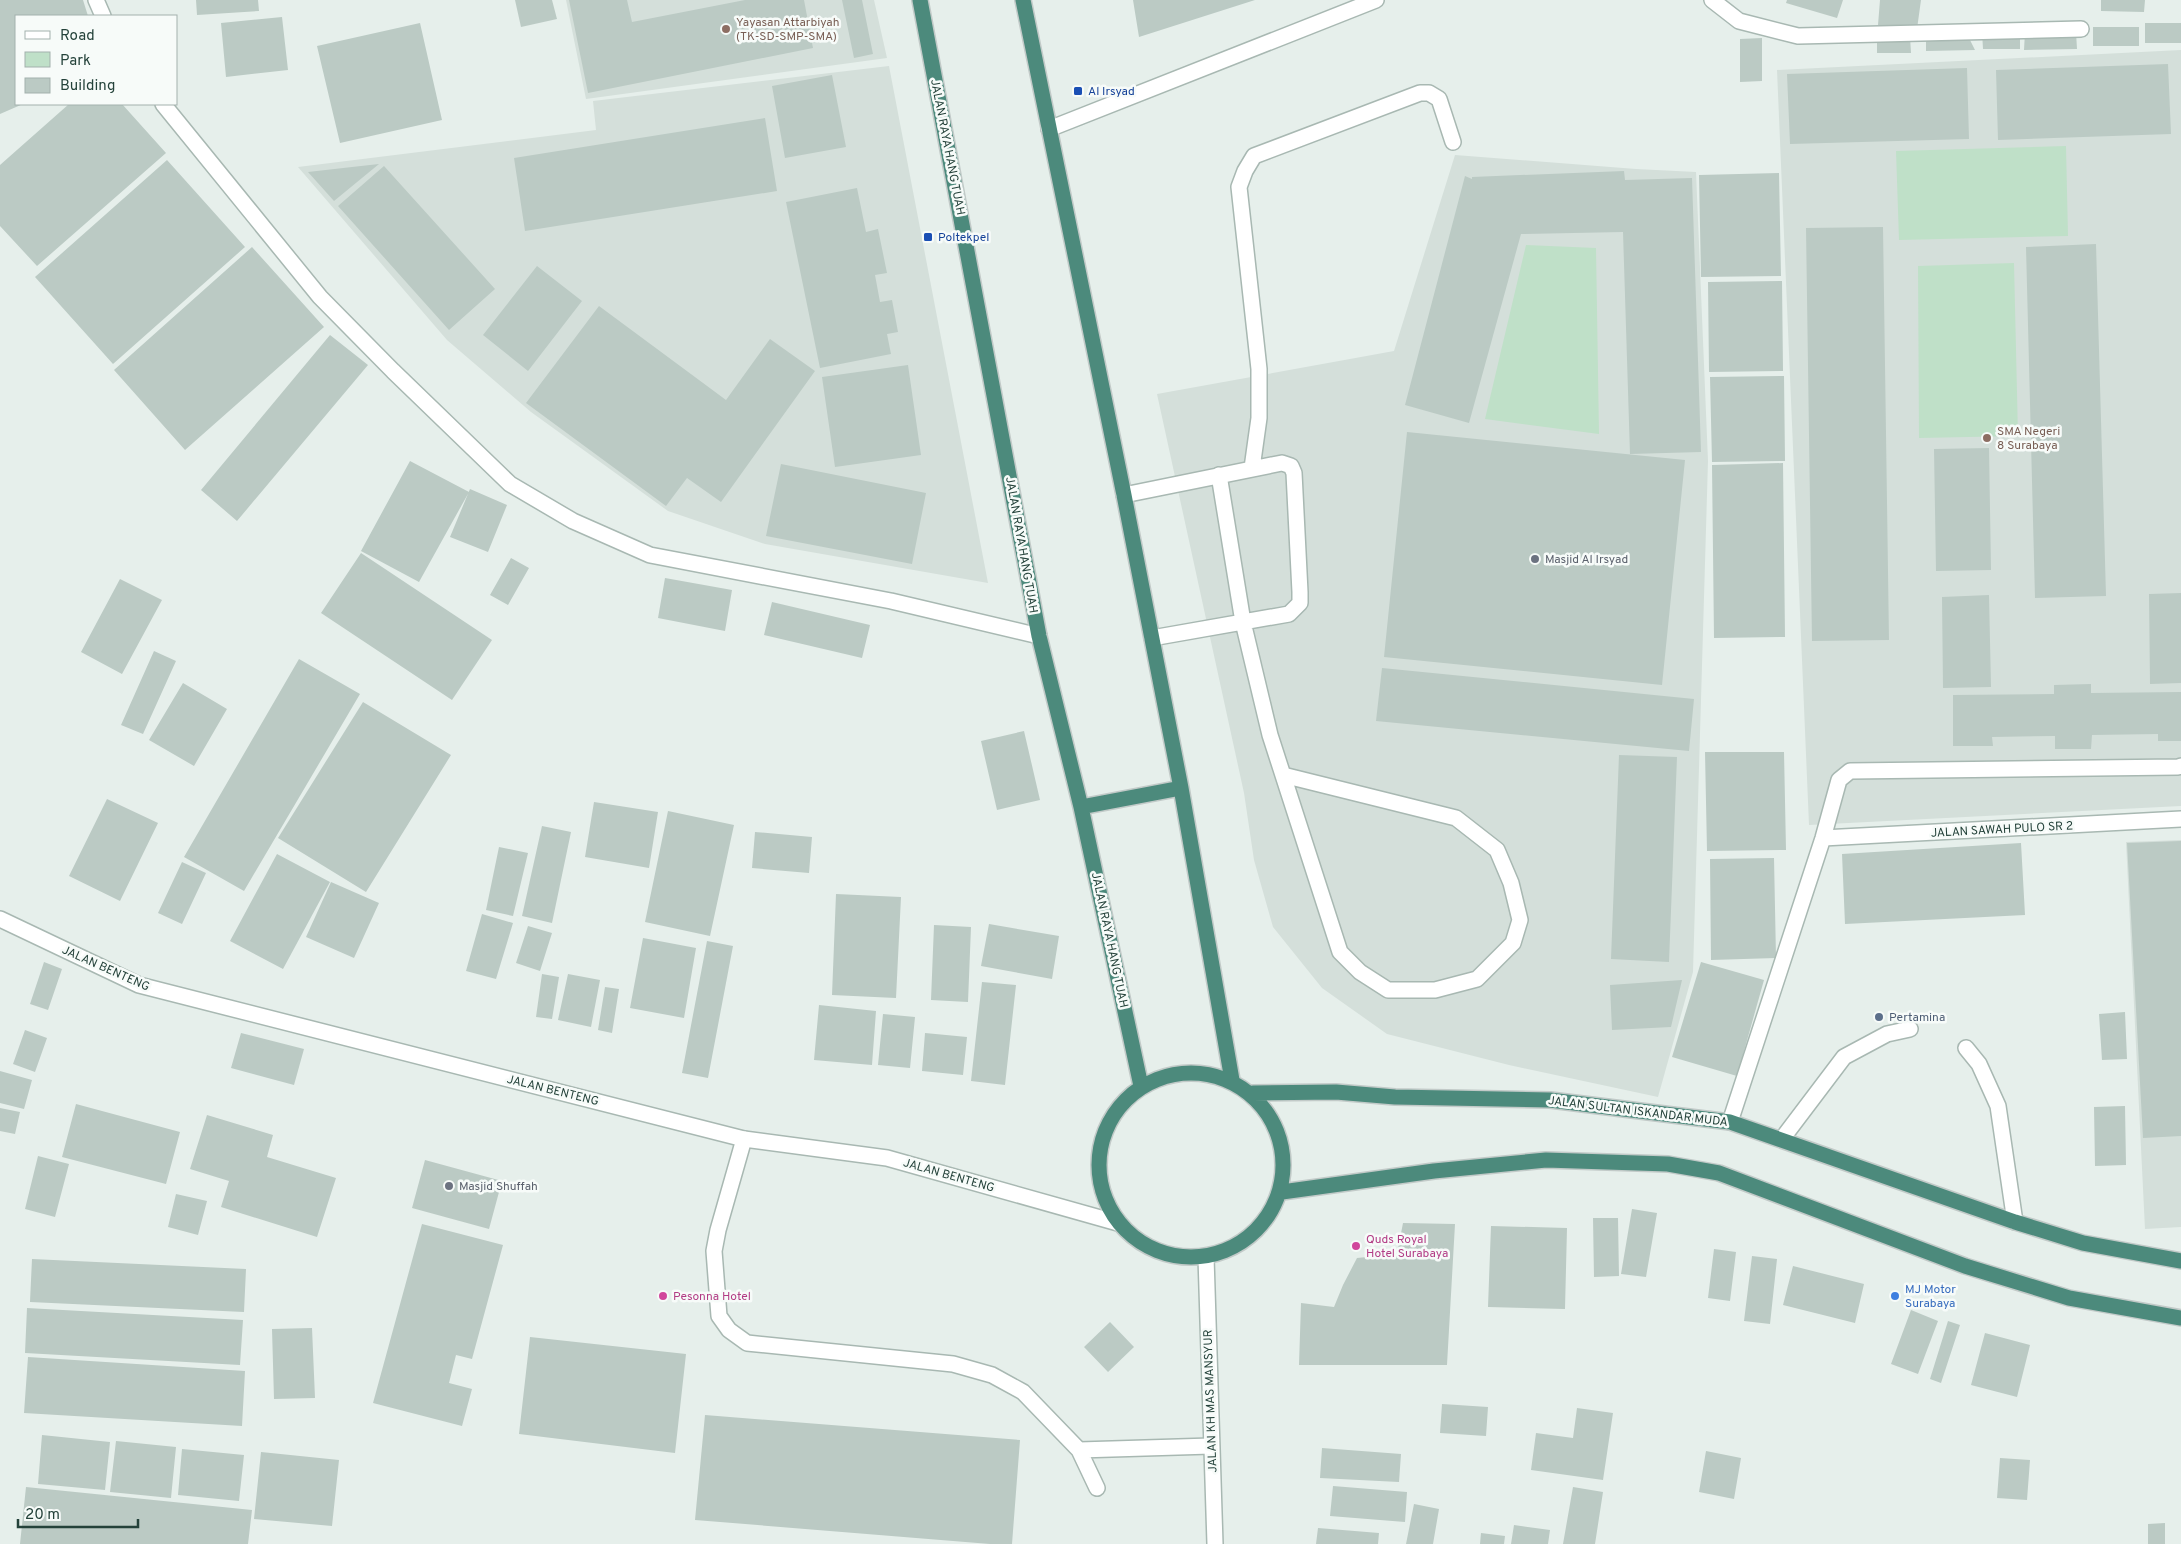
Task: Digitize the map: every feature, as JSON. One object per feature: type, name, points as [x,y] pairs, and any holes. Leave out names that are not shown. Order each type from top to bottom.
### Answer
[{"type":"highway","name":"JALAN RAYA HANG TUAH","points":[[920,0],[1039,636],[1081,807],[1141,1086]]},
{"type":"highway","points":[[1023,0],[1152,638],[1181,788],[1232,1080]]},
{"type":"highway","points":[[1081,807],[1181,788]]},
{"type":"highway","points":[[1185,1071],[1232,1080],[1253,1093],[1283,1138],[1282,1192],[1253,1236],[1206,1257],[1173,1257],[1143,1245],[1118,1223],[1101,1188],[1099,1150],[1113,1114],[1141,1086],[1185,1071]]},
{"type":"highway","name":"JALAN SULTAN ISKANDAR MUDA","points":[[1253,1093],[1336,1092],[1395,1096],[1550,1100],[1730,1122],[2015,1222],[2083,1243],[2181,1261]]},
{"type":"highway","points":[[1282,1192],[1434,1171],[1546,1160],[1668,1164],[1719,1173],[1965,1266],[2069,1298],[2181,1318]]},
{"type":"street","points":[[96,0],[103,15]]},
{"type":"street","points":[[1049,129],[1376,0]]},
{"type":"street","points":[[1712,0],[1739,21],[1798,36],[2081,29]]},
{"type":"street","points":[[1252,468],[1259,418],[1259,369],[1239,187],[1245,171],[1254,156],[1420,93],[1429,93],[1439,99],[1453,142]]},
{"type":"street","points":[[164,105],[320,297],[392,371],[510,484],[573,521],[650,555],[891,600],[1039,636]]},
{"type":"street","points":[[1124,495],[1282,463],[1291,466],[1294,473],[1300,603],[1289,614],[1152,638]]},
{"type":"street","points":[[1219,475],[1243,622],[1270,734],[1283,775],[1340,952],[1360,972],[1388,990],[1435,990],[1477,979],[1513,943],[1520,920],[1510,883],[1497,850],[1456,818],[1283,775]]},
{"type":"street","points":[[1730,1122],[1823,838],[1839,780],[1850,771],[2181,766]]},
{"type":"street","name":"JALAN SAWAH PULO SR 2","points":[[1823,838],[2181,819]]},
{"type":"street","name":"JALAN BENTENG","points":[[0,919],[139,985],[744,1139],[887,1158],[1118,1223]]},
{"type":"street","points":[[1782,1139],[1844,1057],[1887,1034],[1910,1029]]},
{"type":"street","points":[[1966,1048],[1979,1064],[1998,1106],[2015,1222]]},
{"type":"street","points":[[744,1139],[718,1230],[714,1251],[719,1316],[729,1330],[747,1343],[953,1364],[992,1375],[1023,1392],[1079,1450],[1097,1488]]},
{"type":"street","name":"JALAN KH MAS MANSYUR","points":[[1206,1257],[1215,1544]]},
{"type":"street","points":[[1079,1450],[1211,1446]]},
{"type":"shaded area","name":"Yayasan Attarbiyah (TK-SD-SMP-SMA)","points":[[566,0],[874,0],[887,58],[586,99]]},
{"type":"shaded area","name":"SMA Negeri 8 Surabaya","points":[[2181,50],[2181,806],[1809,825],[1777,70]]},
{"type":"shaded area","points":[[889,66],[988,583],[765,544],[668,511],[531,412],[447,340],[298,167],[596,130],[593,101]]},
{"type":"shaded area","points":[[1455,155],[1696,172],[1708,461],[1693,972],[1658,1097],[1509,1065],[1387,1034],[1322,988],[1273,927],[1254,860],[1244,793],[1157,394],[1394,351]]},
{"type":"shaded area","points":[[2181,840],[2181,1227],[2145,1229],[2126,842]]},
{"type":"green space","points":[[2066,146],[2068,236],[1899,240],[1896,151]]},
{"type":"green space","points":[[1526,245],[1596,248],[1599,434],[1485,419]]},
{"type":"green space","points":[[2014,263],[2018,436],[1919,438],[1918,266]]},
{"type":"building","points":[[0,0],[83,0],[88,15],[15,15],[15,105],[21,105],[0,114]]},
{"type":"building","points":[[196,0],[258,0],[259,11],[197,15]]},
{"type":"building","points":[[515,0],[552,0],[557,19],[521,27]]},
{"type":"building","name":"Yayasan Attarbiyah (TK-SD-SMP-SMA)","points":[[569,0],[627,0],[632,22],[745,0],[804,0],[813,48],[588,93]]},
{"type":"building","points":[[842,0],[862,0],[873,54],[854,58]]},
{"type":"building","points":[[1133,0],[1255,0],[1139,37]]},
{"type":"building","points":[[1787,0],[1843,0],[1837,18],[1786,3]]},
{"type":"building","points":[[1880,0],[1921,0],[1917,29],[1878,25]]},
{"type":"building","points":[[2101,0],[2145,0],[2144,12],[2101,11]]},
{"type":"building","points":[[282,17],[288,70],[226,77],[221,23]]},
{"type":"building","points":[[420,23],[442,120],[340,143],[317,46]]},
{"type":"building","points":[[2145,23],[2181,23],[2181,43],[2145,43]]},
{"type":"building","points":[[2093,27],[2139,27],[2139,46],[2093,46]]},
{"type":"building","points":[[1982,32],[2020,32],[2020,49],[1983,49]]},
{"type":"building","points":[[2025,32],[2076,32],[2077,49],[2024,50]]},
{"type":"building","points":[[1926,36],[1969,38],[1975,50],[1926,51]]},
{"type":"building","points":[[1877,37],[1910,37],[1911,53],[1877,53]]},
{"type":"building","points":[[1762,38],[1762,81],[1740,82],[1740,39]]},
{"type":"building","points":[[2168,64],[2171,134],[1998,140],[1996,70]]},
{"type":"building","points":[[1967,68],[1969,139],[1790,144],[1787,74]]},
{"type":"building","points":[[832,75],[846,147],[785,158],[772,86]]},
{"type":"building","points":[[68,105],[123,105],[166,153],[37,266],[0,226],[0,165]]},
{"type":"building","points":[[765,118],[777,191],[525,231],[514,158]]},
{"type":"building","points":[[167,160],[245,247],[113,364],[35,277]]},
{"type":"building","points":[[379,164],[334,201],[308,172],[352,167]]},
{"type":"building","points":[[384,166],[495,289],[449,330],[338,206]]},
{"type":"building","points":[[1624,171],[1625,180],[1692,178],[1701,452],[1630,454],[1623,232],[1521,234],[1469,423],[1405,405],[1465,176],[1472,179],[1472,177]]},
{"type":"building","points":[[1779,173],[1781,276],[1701,277],[1699,175]]},
{"type":"building","points":[[857,188],[866,232],[878,229],[887,273],[875,275],[880,302],[892,300],[898,332],[887,334],[891,354],[820,368],[786,202]]},
{"type":"building","points":[[1883,227],[1889,640],[1812,641],[1806,228]]},
{"type":"building","points":[[2096,244],[2106,596],[2035,598],[2026,247]]},
{"type":"building","points":[[252,247],[324,327],[185,450],[114,370]]},
{"type":"building","points":[[537,266],[582,301],[528,371],[483,335]]},
{"type":"building","points":[[1782,281],[1783,371],[1709,372],[1708,282]]},
{"type":"building","points":[[599,306],[726,400],[770,339],[815,371],[721,502],[687,478],[666,506],[526,403]]},
{"type":"building","points":[[330,335],[368,365],[237,521],[201,490]]},
{"type":"building","points":[[908,365],[921,455],[835,467],[822,377]]},
{"type":"building","points":[[1784,376],[1785,461],[1712,462],[1710,377]]},
{"type":"building","name":"Masjid Al Irsyad","points":[[1407,432],[1685,460],[1662,685],[1384,657]]},
{"type":"building","points":[[1989,448],[1991,570],[1936,571],[1934,449]]},
{"type":"building","points":[[410,461],[469,492],[419,582],[361,551]]},
{"type":"building","points":[[1783,463],[1785,637],[1714,638],[1712,465]]},
{"type":"building","points":[[781,464],[926,493],[912,564],[766,536]]},
{"type":"building","points":[[470,489],[507,505],[488,552],[450,537]]},
{"type":"building","points":[[361,553],[492,640],[452,700],[321,613]]},
{"type":"building","points":[[511,558],[529,568],[508,605],[490,595]]},
{"type":"building","points":[[665,578],[732,590],[725,631],[658,618]]},
{"type":"building","points":[[120,579],[162,600],[122,674],[81,652]]},
{"type":"building","points":[[2181,593],[2181,683],[2150,684],[2149,594]]},
{"type":"building","points":[[1989,595],[1991,687],[1943,688],[1942,597]]},
{"type":"building","points":[[772,602],[870,625],[862,658],[764,635]]},
{"type":"building","points":[[154,651],[176,661],[143,734],[121,725]]},
{"type":"building","points":[[299,659],[360,694],[244,891],[184,857]]},
{"type":"building","points":[[1382,668],[1694,699],[1689,751],[1376,721]]},
{"type":"building","points":[[183,683],[227,709],[194,766],[149,740]]},
{"type":"building","points":[[2091,684],[2091,693],[2181,692],[2181,741],[2158,741],[2158,734],[2092,735],[2091,749],[2055,749],[2055,736],[1992,737],[1993,746],[1953,746],[1953,695],[2054,694],[2054,685]]},
{"type":"building","points":[[363,702],[451,755],[366,892],[278,838]]},
{"type":"building","points":[[1024,731],[1040,800],[997,810],[981,741]]},
{"type":"building","points":[[1705,752],[1784,752],[1786,850],[1707,851]]},
{"type":"building","points":[[1619,755],[1677,757],[1669,962],[1611,959]]},
{"type":"building","points":[[107,799],[158,823],[120,901],[69,876]]},
{"type":"building","points":[[594,802],[658,812],[649,868],[585,857]]},
{"type":"building","points":[[668,811],[734,825],[710,936],[645,922]]},
{"type":"building","points":[[542,826],[571,832],[552,923],[522,916]]},
{"type":"building","points":[[755,832],[812,837],[809,873],[752,868]]},
{"type":"building","points":[[2181,841],[2181,1136],[2143,1138],[2127,843]]},
{"type":"building","points":[[2021,843],[2025,915],[1845,924],[1842,854]]},
{"type":"building","points":[[499,847],[528,853],[513,916],[486,910]]},
{"type":"building","points":[[277,854],[330,882],[283,969],[230,941]]},
{"type":"building","points":[[1774,858],[1776,958],[1711,960],[1710,859]]},
{"type":"building","points":[[182,862],[206,873],[182,924],[158,913]]},
{"type":"building","points":[[331,882],[379,903],[354,958],[306,937]]},
{"type":"building","points":[[836,894],[901,897],[896,998],[832,995]]},
{"type":"building","points":[[482,914],[513,923],[496,979],[466,971]]},
{"type":"building","points":[[989,924],[1059,936],[1052,979],[981,966]]},
{"type":"building","points":[[934,925],[971,927],[968,1002],[931,1000]]},
{"type":"building","points":[[528,926],[552,933],[540,971],[516,963]]},
{"type":"building","points":[[643,938],[696,948],[684,1018],[630,1008]]},
{"type":"building","points":[[707,941],[733,946],[708,1078],[682,1073]]},
{"type":"building","points":[[44,962],[62,969],[48,1010],[30,1004]]},
{"type":"building","points":[[1701,962],[1764,980],[1737,1076],[1672,1057]]},
{"type":"building","points":[[542,974],[559,977],[552,1019],[536,1017]]},
{"type":"building","points":[[568,974],[600,980],[591,1027],[558,1020]]},
{"type":"building","points":[[1682,980],[1671,1027],[1612,1030],[1610,985]]},
{"type":"building","points":[[982,982],[1016,985],[1005,1085],[971,1081]]},
{"type":"building","points":[[605,987],[619,989],[612,1033],[598,1030]]},
{"type":"building","points":[[819,1005],[876,1011],[872,1065],[814,1060]]},
{"type":"building","points":[[2125,1012],[2127,1059],[2102,1060],[2099,1014]]},
{"type":"building","points":[[883,1014],[915,1017],[910,1068],[878,1065]]},
{"type":"building","points":[[25,1030],[47,1038],[35,1072],[13,1064]]},
{"type":"building","points":[[241,1033],[304,1049],[294,1085],[231,1068]]},
{"type":"building","points":[[925,1033],[967,1037],[963,1075],[922,1071]]},
{"type":"building","points":[[0,1071],[32,1080],[24,1109],[0,1103]]},
{"type":"building","points":[[76,1104],[180,1132],[166,1184],[62,1157]]},
{"type":"building","points":[[2125,1106],[2126,1165],[2095,1166],[2094,1107]]},
{"type":"building","points":[[0,1108],[20,1112],[15,1134],[0,1131]]},
{"type":"building","points":[[207,1115],[273,1135],[267,1157],[336,1178],[317,1237],[221,1207],[229,1181],[190,1169]]},
{"type":"building","points":[[38,1156],[69,1164],[55,1217],[25,1209]]},
{"type":"building","points":[[425,1160],[502,1181],[489,1229],[412,1208]]},
{"type":"building","points":[[176,1194],[207,1201],[198,1235],[168,1227]]},
{"type":"building","points":[[1632,1209],[1657,1213],[1646,1277],[1621,1274]]},
{"type":"building","points":[[1593,1218],[1618,1218],[1619,1276],[1594,1277]]},
{"type":"building","points":[[1403,1223],[1455,1224],[1447,1365],[1299,1365],[1301,1303],[1334,1307],[1357,1258],[1397,1254]]},
{"type":"building","points":[[422,1224],[503,1245],[472,1359],[456,1355],[449,1383],[472,1389],[462,1426],[373,1403]]},
{"type":"building","points":[[1491,1226],[1567,1228],[1565,1309],[1488,1307]]},
{"type":"building","points":[[1714,1249],[1736,1252],[1730,1301],[1708,1298]]},
{"type":"building","points":[[1752,1256],[1777,1259],[1770,1324],[1744,1321]]},
{"type":"building","points":[[32,1259],[246,1269],[244,1312],[30,1302]]},
{"type":"building","points":[[1793,1266],[1864,1284],[1855,1323],[1783,1305]]},
{"type":"building","points":[[27,1308],[243,1320],[240,1365],[25,1353]]},
{"type":"building","points":[[1911,1310],[1938,1321],[1918,1374],[1891,1364]]},
{"type":"building","points":[[1948,1321],[1960,1325],[1941,1383],[1930,1379]]},
{"type":"building","points":[[1110,1322],[1134,1347],[1108,1372],[1084,1347]]},
{"type":"building","points":[[312,1328],[315,1398],[274,1399],[272,1329]]},
{"type":"building","points":[[1985,1333],[2030,1345],[2017,1397],[1971,1385]]},
{"type":"building","points":[[530,1337],[686,1354],[675,1453],[519,1434]]},
{"type":"building","points":[[28,1357],[245,1371],[242,1426],[24,1413]]},
{"type":"building","points":[[1442,1404],[1488,1407],[1486,1436],[1440,1433]]},
{"type":"building","points":[[1577,1408],[1613,1413],[1603,1480],[1531,1470],[1536,1433],[1573,1438]]},
{"type":"building","points":[[705,1415],[1020,1440],[1012,1544],[990,1544],[695,1520]]},
{"type":"building","points":[[42,1435],[110,1442],[105,1490],[38,1484]]},
{"type":"building","points":[[116,1441],[176,1447],[171,1498],[110,1492]]},
{"type":"building","points":[[1322,1448],[1401,1454],[1399,1482],[1320,1478]]},
{"type":"building","points":[[182,1449],[244,1455],[239,1501],[178,1495]]},
{"type":"building","points":[[1706,1451],[1741,1458],[1734,1499],[1699,1492]]},
{"type":"building","points":[[261,1452],[339,1460],[332,1526],[254,1519]]},
{"type":"building","points":[[2000,1458],[2030,1460],[2027,1500],[1997,1498]]},
{"type":"building","points":[[1333,1486],[1407,1492],[1405,1522],[1330,1516]]},
{"type":"building","points":[[26,1487],[252,1510],[248,1544],[20,1544]]},
{"type":"building","points":[[1573,1487],[1603,1492],[1595,1544],[1563,1544]]},
{"type":"building","points":[[1414,1504],[1439,1509],[1433,1544],[1406,1544]]},
{"type":"building","points":[[2165,1523],[2165,1544],[2148,1544],[2148,1524]]},
{"type":"building","points":[[1514,1525],[1550,1530],[1548,1544],[1511,1544]]},
{"type":"building","points":[[1318,1528],[1379,1533],[1378,1544],[1316,1544]]},
{"type":"building","points":[[1481,1533],[1505,1536],[1504,1544],[1480,1544]]},
{"type":"place","name":"Yayasan Attarbiyah (TK-SD-SMP-SMA)","points":[[726,29]]},
{"type":"place","name":"Al Irsyad","points":[[1078,91]]},
{"type":"place","name":"Poltekpel","points":[[928,237]]},
{"type":"place","name":"SMA Negeri 8 Surabaya","points":[[1987,438]]},
{"type":"place","name":"Masjid Al Irsyad","points":[[1535,559]]},
{"type":"place","name":"Pertamina","points":[[1879,1017]]},
{"type":"place","name":"Masjid Shuffah","points":[[449,1186]]},
{"type":"place","name":"Quds Royal Hotel Surabaya","points":[[1356,1246]]},
{"type":"place","name":"Pesonna Hotel","points":[[663,1296]]},
{"type":"place","name":"MJ Motor Surabaya","points":[[1895,1296]]}]
